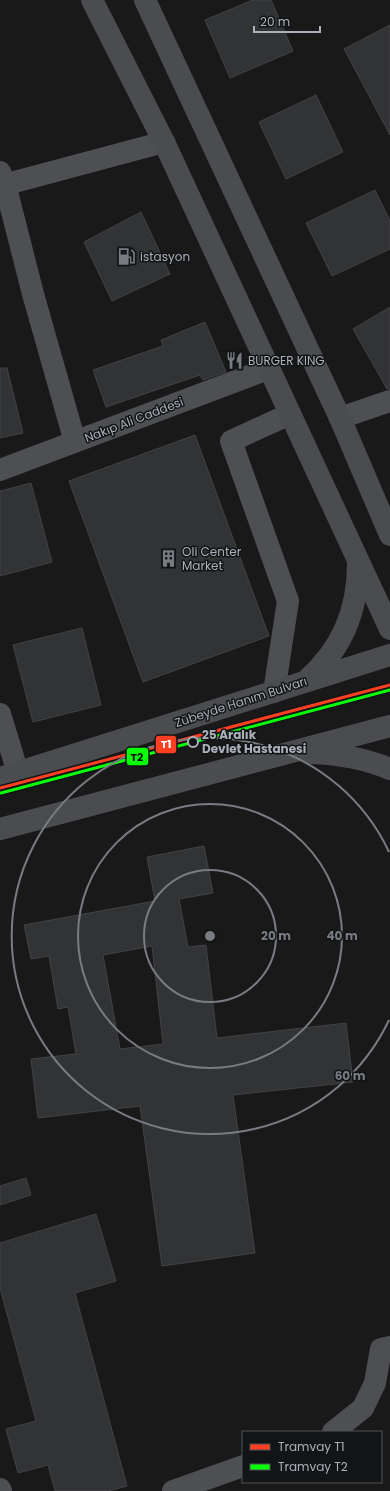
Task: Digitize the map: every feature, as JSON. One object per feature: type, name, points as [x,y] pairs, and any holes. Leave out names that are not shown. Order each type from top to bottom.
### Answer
[{"type":"main road","points":[[92,0],[164,142],[268,369],[390,629]]},
{"type":"main road","points":[[145,0],[340,418],[390,535]]},
{"type":"main road","points":[[304,683],[327,660],[344,631],[356,596],[358,560]]},
{"type":"main road","name":"Zübeyde Hanım Bulvarı","points":[[9,775],[390,656]]},
{"type":"main road","points":[[0,829],[390,726]]},
{"type":"main road","points":[[288,754],[334,754],[357,758],[390,769]]},
{"type":"street","points":[[74,442],[2,181],[164,142]]},
{"type":"street","name":"Nakıp Ali Caddesi","points":[[0,470],[268,369]]},
{"type":"street","points":[[340,418],[390,401]]},
{"type":"street","points":[[274,692],[288,601],[231,441],[290,414]]},
{"type":"street","points":[[0,714],[9,775]]},
{"type":"street","points":[[334,1431],[363,1408],[375,1384],[381,1349],[390,1347]]},
{"type":"street","points":[[173,1491],[242,1466]]},
{"type":"building","points":[[253,0],[271,0],[293,51],[230,78],[205,20]]},
{"type":"building","points":[[390,25],[390,135],[344,49]]},
{"type":"building","points":[[316,95],[343,152],[286,179],[259,122]]},
{"type":"building","points":[[375,190],[390,221],[390,249],[332,276],[306,223]]},
{"type":"building","points":[[141,212],[170,274],[112,301],[84,242]]},
{"type":"building","points":[[390,307],[390,389],[387,389],[353,329]]},
{"type":"building","points":[[205,322],[226,372],[203,380],[200,375],[106,407],[93,370],[163,346],[161,340]]},
{"type":"building","points":[[0,368],[7,368],[23,433],[0,438]]},
{"type":"building","name":"Oli Center Market","points":[[195,435],[269,636],[143,682],[69,481]]},
{"type":"building","points":[[31,483],[52,562],[0,576],[0,491]]},
{"type":"building","points":[[82,628],[101,705],[33,722],[13,645]]},
{"type":"building","points":[[204,846],[213,893],[179,899],[188,947],[206,945],[217,1038],[346,1023],[353,1082],[233,1095],[255,1253],[162,1266],[140,1106],[38,1118],[31,1059],[76,1054],[68,1007],[58,1009],[49,956],[31,959],[24,925],[155,901],[147,857]],"holes":[[[152,946],[163,1044],[120,1049],[103,955]]]},
{"type":"building","points":[[26,1178],[31,1195],[0,1205],[0,1186]]},
{"type":"building","points":[[96,1214],[116,1281],[75,1293],[127,1486],[108,1491],[55,1491],[48,1465],[18,1473],[6,1429],[36,1421],[0,1288],[0,1243]]},
{"type":"tram line","name":"T1","points":[[0,788],[390,685]]},
{"type":"tram line","name":"T2","points":[[1,793],[390,690]]},
{"type":"place","name":"istasyon","points":[[127,257]]},
{"type":"place","name":"BURGER KING","points":[[235,361]]},
{"type":"place","name":"Oli Center Market","points":[[169,559]]},
{"type":"place","name":"25 Aralık Devlet Hastanesi","points":[[193,742]]}]
